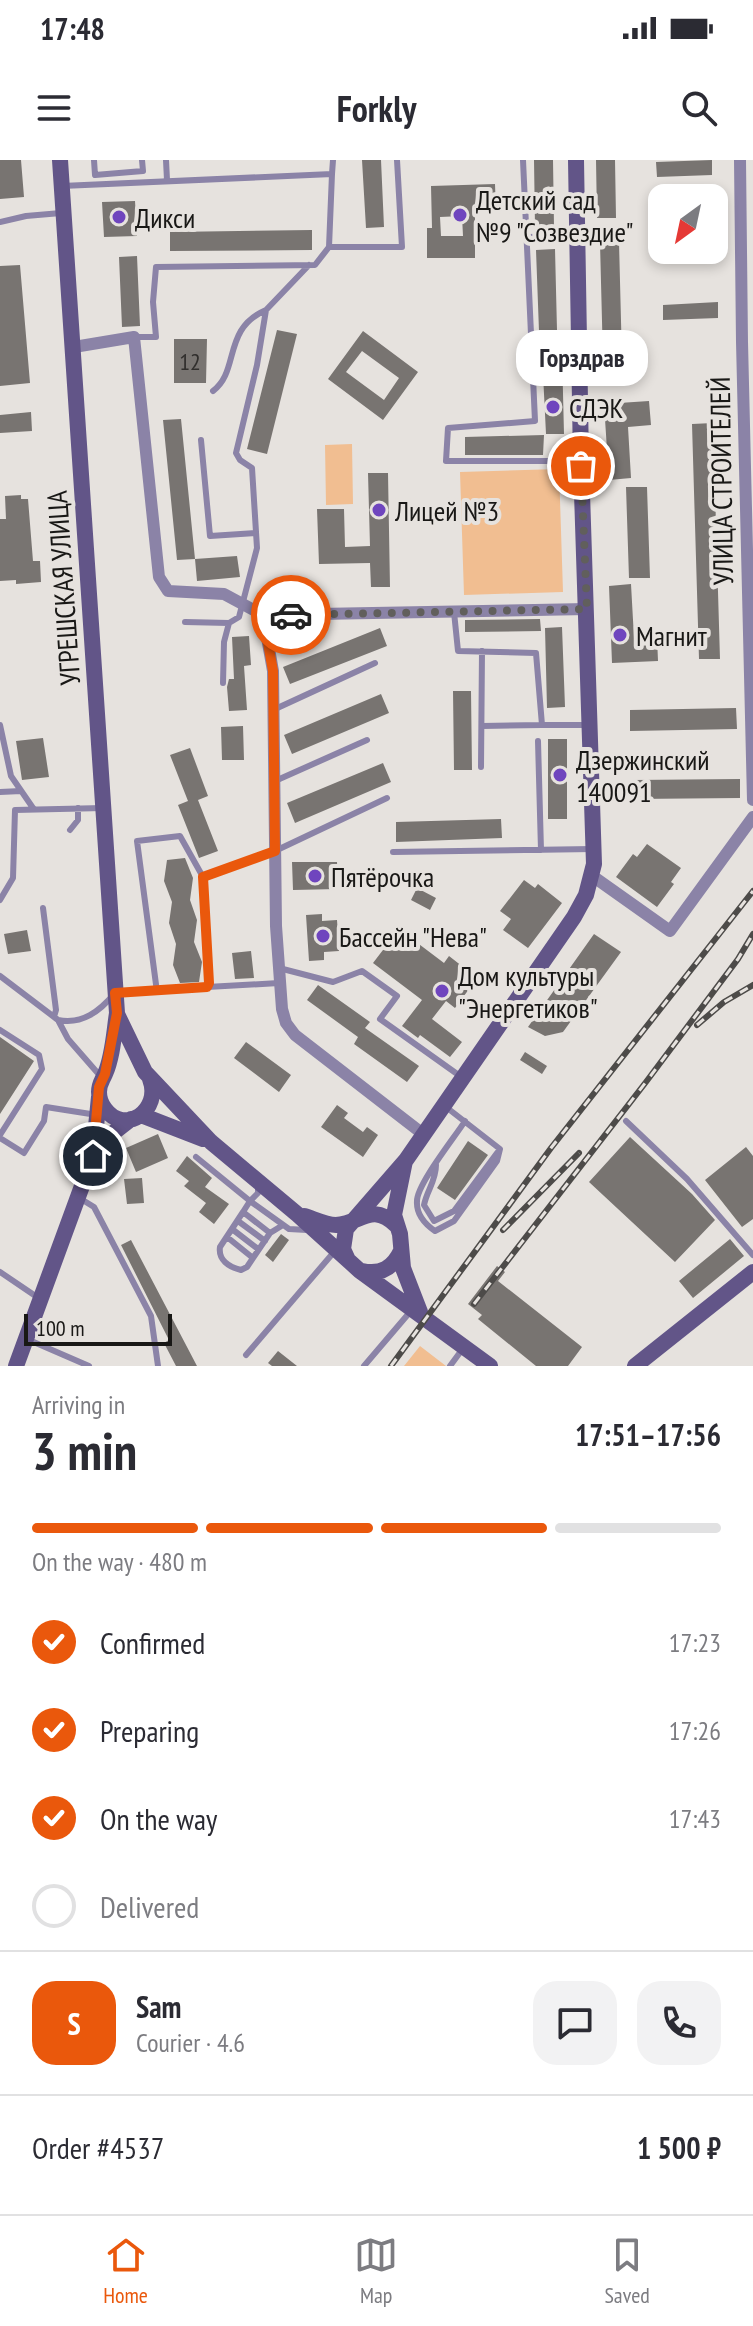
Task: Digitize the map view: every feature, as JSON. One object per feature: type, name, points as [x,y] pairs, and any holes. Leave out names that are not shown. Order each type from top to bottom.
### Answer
[{"type":"main road","name":"УГРЕШСКАЯ УЛИЦА","points":[[60,160],[117,1013],[99,1097],[109,1114],[123,1119],[136,1117],[211,1142]]},
{"type":"main road","points":[[401,1251],[388,1269],[372,1273],[348,1260],[343,1238],[352,1222],[406,1160],[574,917],[586,895],[591,875],[591,725],[581,462],[576,160]]},
{"type":"main road","name":"УГРЕШСКАЯ УЛИЦА","points":[[117,1013],[148,1075],[211,1142],[348,1260],[490,1366]]},
{"type":"main road","points":[[93,1156],[113,1133],[136,1117],[153,1099],[148,1075],[129,1064],[120,1065],[104,1076]]},
{"type":"main road","points":[[16,1366],[93,1156],[99,1097]]},
{"type":"main road","points":[[406,1160],[394,1215],[407,1283],[418,1312]]},
{"type":"main road","name":"УГРЕШСКАЯ УЛИЦА","points":[[297,1214],[332,1225],[352,1222]]},
{"type":"main road","points":[[352,1222],[362,1216],[380,1214],[396,1225]]},
{"type":"main road","points":[[635,1366],[753,1272]]},
{"type":"street","name":"УЛИЦА СТРОИТЕЛЕЙ","points":[[740,160],[747,198],[753,800]]},
{"type":"street","points":[[74,347],[134,337],[159,577],[168,591],[224,594],[263,615],[587,609]]},
{"type":"street","points":[[263,615],[273,671],[279,968],[286,1023],[295,1035],[423,1134]]},
{"type":"street","points":[[591,875],[670,931],[753,817]]},
{"type":"lane","points":[[94,160],[95,175],[143,171],[142,160]]},
{"type":"lane","points":[[166,160],[167,180]]},
{"type":"lane","points":[[134,337],[156,337],[153,302],[156,267],[315,265],[329,247],[333,160]]},
{"type":"lane","points":[[329,247],[402,247],[397,160]]},
{"type":"lane","points":[[523,160],[535,421],[448,428],[446,461],[581,462]]},
{"type":"lane","points":[[62,186],[332,174]]},
{"type":"lane","points":[[0,222],[64,213]]},
{"type":"lane","points":[[527,237],[577,236]]},
{"type":"lane","points":[[213,391],[221,385],[236,336],[253,315],[266,310],[309,265]]},
{"type":"lane","points":[[185,622],[229,623],[239,617],[257,548],[252,468],[236,453],[257,365],[266,310]]},
{"type":"lane","points":[[201,440],[210,536],[256,533]]},
{"type":"lane","points":[[454,612],[458,651],[536,653],[542,725]]},
{"type":"lane","points":[[223,683],[224,642],[229,623]]},
{"type":"lane","points":[[481,767],[482,651]]},
{"type":"lane","points":[[273,710],[375,663]]},
{"type":"lane","points":[[0,725],[11,776],[33,808]]},
{"type":"lane","points":[[482,726],[591,725]]},
{"type":"lane","points":[[275,781],[367,740]]},
{"type":"lane","points":[[538,741],[541,850]]},
{"type":"lane","points":[[0,792],[21,791]]},
{"type":"lane","points":[[203,877],[275,851],[387,798]]},
{"type":"lane","points":[[70,830],[78,820],[78,808]]},
{"type":"lane","points":[[0,900],[13,878],[13,814],[18,809],[103,808]]},
{"type":"lane","points":[[157,992],[137,841],[180,836],[203,877],[207,987]]},
{"type":"lane","points":[[393,852],[593,849]]},
{"type":"lane","points":[[43,908],[56,1019]]},
{"type":"lane","points":[[279,968],[333,982],[362,971],[397,996],[380,1019],[462,1078]]},
{"type":"lane","points":[[0,976],[56,1019],[78,1052],[104,1076]]},
{"type":"lane","points":[[56,1019],[70,1022],[81,1020],[105,1006],[115,993],[280,983]]},
{"type":"lane","points":[[0,1030],[39,1055],[42,1069],[0,1136],[24,1153],[44,1121],[46,1107],[97,1115]]},
{"type":"lane","points":[[443,1105],[465,1121],[500,1149],[497,1161],[454,1221],[435,1231],[419,1215],[416,1199],[465,1121]]},
{"type":"lane","points":[[626,1121],[687,1179],[753,1255]]},
{"type":"lane","points":[[196,1157],[289,1229],[303,1228],[320,1234]]},
{"type":"lane","points":[[257,1181],[258,1193],[220,1247],[219,1253],[226,1263],[241,1270],[247,1267],[270,1233],[283,1225]]},
{"type":"lane","points":[[77,1198],[94,1207],[151,1316],[158,1366]]},
{"type":"lane","points":[[243,1212],[270,1233]]},
{"type":"lane","points":[[238,1221],[265,1241]]},
{"type":"lane","points":[[232,1229],[258,1249]]},
{"type":"lane","points":[[227,1237],[253,1258]]},
{"type":"lane","points":[[246,1355],[348,1260]]},
{"type":"lane","points":[[0,1272],[40,1299]]},
{"type":"lane","points":[[364,1366],[418,1312]]},
{"type":"lane","points":[[26,1338],[89,1366]]},
{"type":"lane","points":[[450,1366],[464,1347]]},
{"type":"shaded area","points":[[352,444],[353,504],[326,505],[325,445]]},
{"type":"shaded area","points":[[559,469],[563,592],[464,595],[460,472]]},
{"type":"shaded area","points":[[420,1346],[446,1366],[404,1366]]},
{"type":"building","points":[[0,160],[21,160],[24,197],[0,199]]},
{"type":"building","points":[[362,160],[381,160],[384,227],[366,228]]},
{"type":"building","points":[[534,160],[553,160],[554,227],[535,227]]},
{"type":"building","points":[[596,160],[615,160],[616,218],[597,218]]},
{"type":"building","points":[[712,160],[712,175],[657,177],[656,162]]},
{"type":"building","points":[[495,184],[496,212],[477,213],[475,216],[475,258],[427,258],[427,228],[432,228],[431,186]],"holes":[[[462,216],[463,236],[441,236],[440,217]]]},
{"type":"building","points":[[135,201],[137,236],[104,237],[102,202]]},
{"type":"building","points":[[312,230],[312,250],[170,251],[170,232]]},
{"type":"building","points":[[619,242],[622,360],[603,360],[600,243]]},
{"type":"building","points":[[555,249],[557,330],[539,331],[536,250]]},
{"type":"building","points":[[137,256],[140,326],[122,327],[119,257]]},
{"type":"building","points":[[20,265],[30,383],[0,386],[0,266]]},
{"type":"building","points":[[718,302],[718,318],[663,320],[663,305]]},
{"type":"building","points":[[277,330],[297,334],[267,454],[247,449]]},
{"type":"building","points":[[363,331],[418,372],[383,420],[328,379]],"holes":[[[362,351],[399,378],[384,400],[346,372]]]},
{"type":"building","points":[[174,339],[207,339],[206,383],[174,383]]},
{"type":"building","points":[[562,353],[564,434],[546,434],[542,354]]},
{"type":"building","points":[[649,401],[651,425],[628,427],[631,478],[609,480],[604,404]]},
{"type":"building","points":[[31,412],[32,431],[0,433],[0,415]]},
{"type":"building","points":[[181,419],[195,559],[177,560],[163,420]]},
{"type":"building","points":[[713,423],[720,659],[699,659],[692,424]]},
{"type":"building","points":[[544,435],[543,455],[465,455],[465,437]]},
{"type":"building","points":[[368,473],[388,473],[390,587],[371,587],[370,563],[319,564],[317,509],[344,509],[345,547],[370,546]]},
{"type":"building","points":[[626,487],[647,487],[650,578],[629,578]]},
{"type":"building","points":[[21,495],[21,499],[28,499],[33,561],[40,561],[41,582],[16,584],[16,580],[0,581],[0,519],[6,519],[5,496]]},
{"type":"building","points":[[237,556],[240,577],[197,581],[195,559]]},
{"type":"building","points":[[631,584],[634,638],[657,637],[658,661],[612,663],[609,586]]},
{"type":"building","points":[[540,619],[541,631],[465,632],[465,620]]},
{"type":"building","points":[[562,627],[565,707],[547,708],[545,628]]},
{"type":"building","points":[[380,628],[387,646],[290,684],[283,667]]},
{"type":"building","points":[[249,636],[251,665],[244,666],[247,710],[229,711],[227,687],[229,679],[234,679],[232,637]]},
{"type":"building","points":[[453,691],[471,691],[472,770],[454,770]]},
{"type":"building","points":[[381,694],[389,713],[292,754],[284,735]]},
{"type":"building","points":[[736,708],[737,729],[630,731],[630,710]]},
{"type":"building","points":[[243,726],[244,760],[222,760],[221,727]]},
{"type":"building","points":[[43,738],[49,777],[22,780],[16,741]]},
{"type":"building","points":[[548,739],[567,739],[567,819],[548,819]]},
{"type":"building","points":[[190,748],[208,796],[198,800],[218,851],[199,858],[178,805],[188,801],[170,755]]},
{"type":"building","points":[[383,763],[391,782],[295,823],[287,803]]},
{"type":"building","points":[[740,779],[740,798],[634,799],[634,780]]},
{"type":"building","points":[[501,819],[502,838],[396,842],[396,822]]},
{"type":"building","points":[[647,844],[681,868],[671,882],[674,884],[657,907],[616,877],[633,854],[637,857]]},
{"type":"building","points":[[185,858],[193,878],[190,900],[197,920],[194,942],[202,962],[199,982],[180,983],[173,965],[176,944],[169,923],[172,902],[164,881],[167,860]]},
{"type":"building","name":"Пятёрочка","points":[[292,862],[337,862],[338,889],[293,890]]},
{"type":"building","points":[[524,880],[535,888],[538,884],[562,903],[528,948],[503,930],[511,919],[500,911]]},
{"type":"building","points":[[417,888],[436,898],[430,910],[411,900]]},
{"type":"building","name":"Бассейн \"Нева\"","points":[[322,914],[322,921],[337,920],[339,951],[324,952],[324,960],[309,961],[306,915]]},
{"type":"building","points":[[399,929],[444,963],[449,956],[467,970],[462,977],[472,985],[455,1008],[446,1001],[432,1019],[462,1042],[450,1057],[402,1026],[422,1000],[373,963]]},
{"type":"building","points":[[27,930],[31,951],[8,954],[4,934]]},
{"type":"building","points":[[594,934],[621,952],[563,1032],[545,1036],[528,1027]]},
{"type":"building","points":[[251,951],[254,978],[235,979],[232,953]]},
{"type":"building","points":[[318,985],[370,1022],[365,1028],[419,1066],[407,1082],[354,1044],[358,1037],[307,1000]]},
{"type":"building","points":[[0,1037],[34,1061],[0,1114]]},
{"type":"building","points":[[246,1042],[291,1075],[279,1092],[234,1058]]},
{"type":"building","points":[[525,1052],[547,1066],[542,1074],[520,1060]]},
{"type":"building","points":[[337,1105],[348,1113],[344,1118],[363,1132],[367,1127],[378,1135],[363,1157],[321,1127]]},
{"type":"building","points":[[158,1134],[168,1158],[136,1172],[126,1148]]},
{"type":"building","points":[[630,1137],[692,1194],[715,1220],[675,1262],[589,1182]]},
{"type":"building","points":[[468,1141],[488,1155],[455,1200],[437,1188]]},
{"type":"building","points":[[746,1147],[753,1156],[753,1219],[742,1227],[705,1180]]},
{"type":"building","points":[[187,1156],[212,1178],[205,1187],[229,1204],[214,1224],[199,1212],[206,1203],[184,1186],[189,1181],[176,1171]]},
{"type":"building","points":[[142,1178],[144,1203],[127,1204],[124,1179]]},
{"type":"building","points":[[281,1234],[289,1240],[273,1262],[265,1255]]},
{"type":"building","points":[[730,1239],[744,1256],[693,1298],[679,1281]]},
{"type":"building","points":[[131,1240],[197,1366],[176,1366],[164,1343],[169,1340],[121,1245]]},
{"type":"building","points":[[497,1266],[505,1272],[498,1281],[582,1347],[568,1366],[536,1366],[478,1319],[482,1315],[468,1304]]},
{"type":"building","points":[[278,1351],[297,1366],[272,1366],[268,1363]]},
{"type":"railway","points":[[391,1366],[551,1148],[753,891]]},
{"type":"railway","points":[[474,1304],[646,1082],[738,959],[753,934]]},
{"type":"railway","points":[[697,1025],[724,1002],[753,985]]},
{"type":"railway","points":[[503,1230],[579,1153]]},
{"type":"way so far","points":[[291,615],[587,609],[581,466]]},
{"type":"place","name":"Детский сад №9 \"Созвездие\"","points":[[460,215]]},
{"type":"place","name":"Дикси","points":[[119,217]]},
{"type":"place","name":"СДЭК","points":[[553,407]]},
{"type":"place","name":"Горздрав","points":[[581,466]]},
{"type":"place","name":"Лицей №3","points":[[379,510]]},
{"type":"place","name":"Магнит","points":[[620,635]]},
{"type":"place","name":"Дзержинский 140091","points":[[560,775]]},
{"type":"place","name":"Пятёрочка","points":[[315,876]]},
{"type":"place","name":"Бассейн \"Нева\"","points":[[323,936]]},
{"type":"place","name":"Дом культуры \"Энергетиков\"","points":[[442,991]]},
{"type":"route","points":[[93,1156],[99,1087],[105,1074],[117,1013],[115,993],[207,987],[203,877],[275,851],[273,671],[263,615],[291,615]]}]
